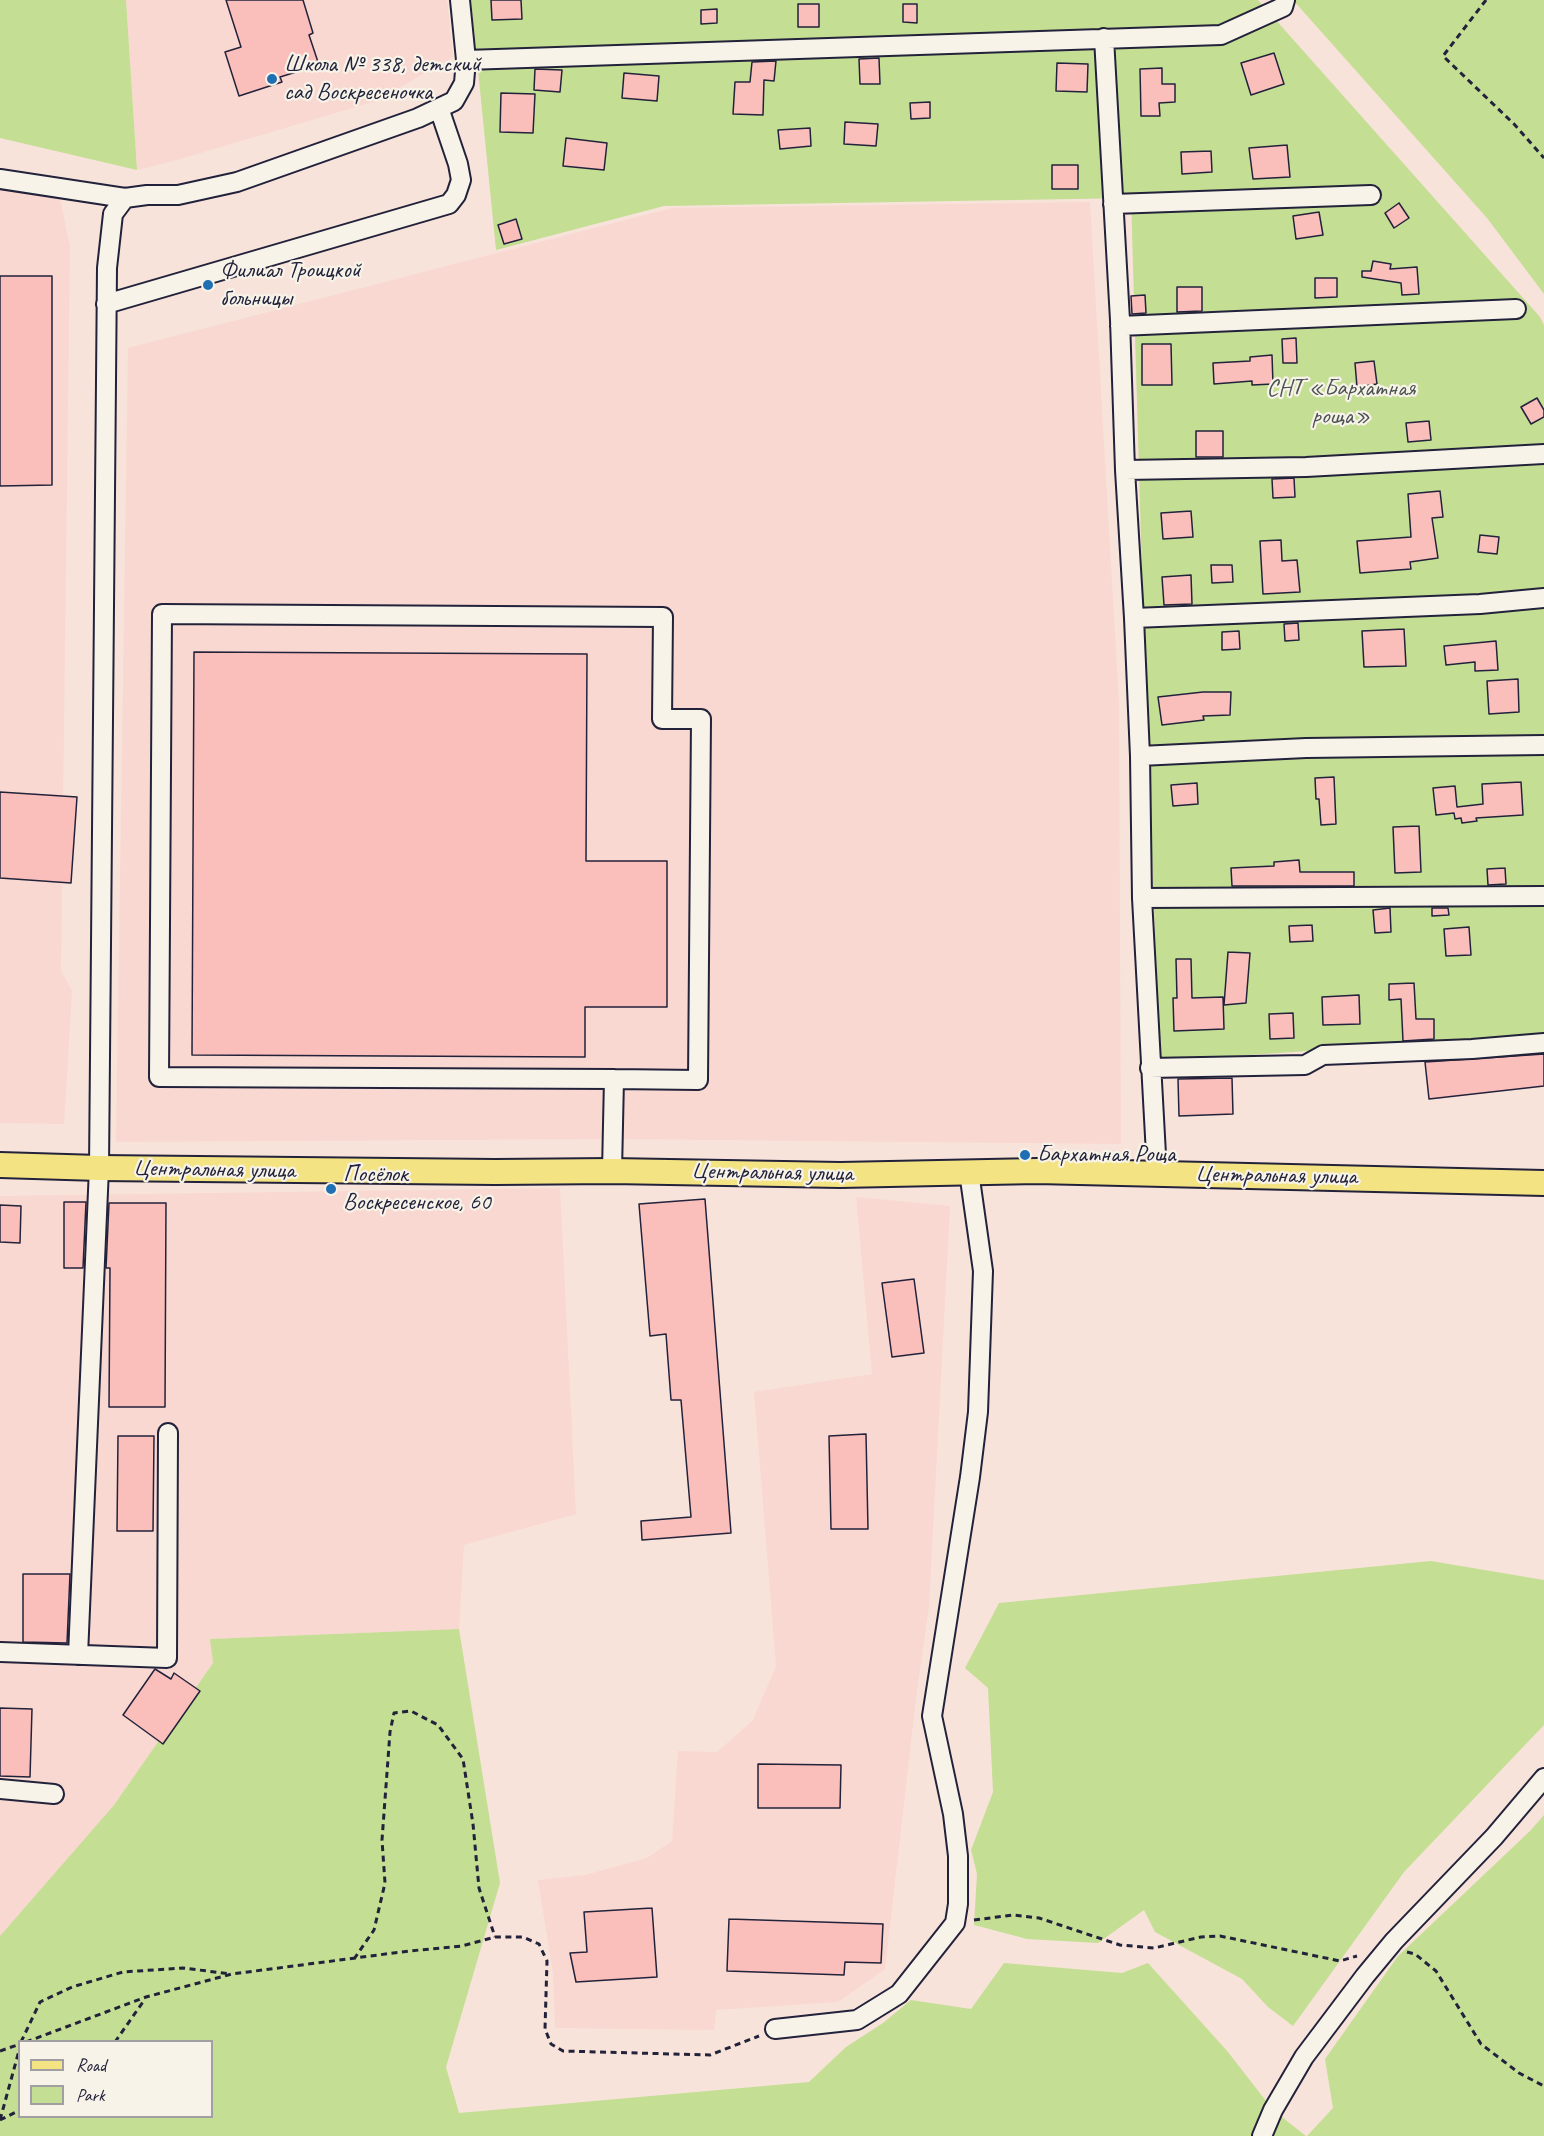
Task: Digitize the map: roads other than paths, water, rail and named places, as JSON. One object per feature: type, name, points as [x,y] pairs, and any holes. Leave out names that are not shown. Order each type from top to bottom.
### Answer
[{"type":"main road","name":"Центральная улица","points":[[0,1165],[99,1168],[612,1171],[840,1175],[1036,1170],[1544,1183]]},
{"type":"lane","points":[[0,179],[125,198],[178,195],[237,183],[418,117],[454,101],[464,83],[466,60],[460,0]]},
{"type":"lane","points":[[466,60],[1221,35],[1283,7],[1285,0]]},
{"type":"lane","points":[[1104,38],[1134,618],[1140,756],[1142,898],[1157,1173]]},
{"type":"lane","points":[[106,304],[449,204],[456,195],[461,180],[458,164],[439,108]]},
{"type":"lane","points":[[1113,204],[1371,195]]},
{"type":"lane","points":[[78,1655],[99,1168],[107,268],[113,214],[125,198]]},
{"type":"lane","points":[[1120,326],[1516,309]]},
{"type":"lane","points":[[1125,470],[1306,467],[1544,454]]},
{"type":"lane","points":[[1134,618],[1480,604],[1544,598]]},
{"type":"lane","points":[[162,614],[663,617],[662,719],[700,719],[698,1080],[614,1080],[159,1077],[162,614]]},
{"type":"lane","points":[[1140,756],[1306,748],[1544,746]]},
{"type":"lane","points":[[1142,898],[1544,896]]},
{"type":"lane","points":[[1150,1068],[1305,1065],[1323,1055],[1472,1049],[1544,1043]]},
{"type":"lane","points":[[612,1171],[614,1080]]},
{"type":"lane","points":[[775,2029],[856,2020],[899,1994],[955,1923],[958,1904],[958,1856],[953,1814],[932,1716],[970,1477],[978,1412],[983,1271],[969,1172]]},
{"type":"lane","points":[[0,1652],[167,1658],[168,1433]]},
{"type":"lane","points":[[1262,2136],[1273,2110],[1304,2057],[1365,1976],[1388,1948],[1494,1838],[1544,1778]]},
{"type":"lane","points":[[0,1789],[54,1794]]},
{"type":"place","name":"Школа № 338, детский сад Воскресеночка","points":[[272,79]]},
{"type":"place","name":"Филиал Троицкой больницы","points":[[208,285]]},
{"type":"place","name":"Бархатная Роща","points":[[1025,1155]]},
{"type":"place","name":"Посёлок Воскресенское, 60","points":[[331,1189]]},
{"type":"park label","name":"СНТ «Бархатная роща»","points":[[1341,403]]}]
